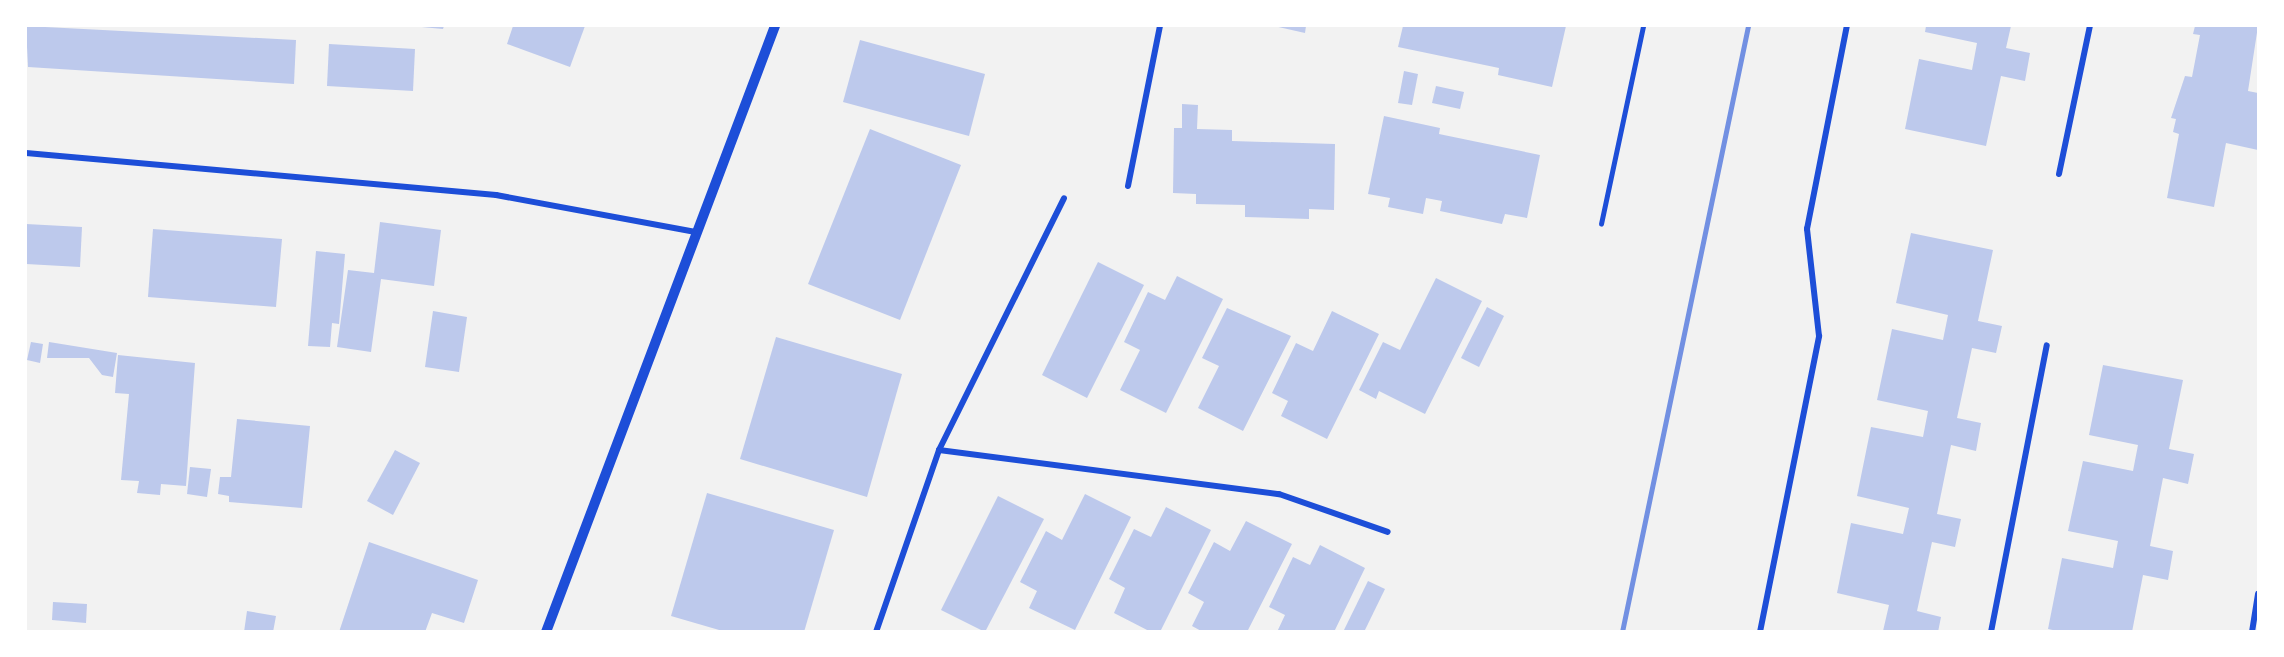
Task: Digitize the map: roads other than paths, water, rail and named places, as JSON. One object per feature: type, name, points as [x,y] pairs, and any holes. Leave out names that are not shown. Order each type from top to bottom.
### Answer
[{"type":"street","points":[[546,632],[775,26]]},
{"type":"street","points":[[1128,186],[1160,26]]},
{"type":"street","points":[[1760,632],[1819,336],[1807,229],[1847,26]]},
{"type":"street","points":[[2059,174],[2090,26]]},
{"type":"street","points":[[26,153],[496,195],[696,232]]},
{"type":"street","points":[[876,632],[939,450],[1064,198]]},
{"type":"street","points":[[1990,632],[2047,345]]},
{"type":"street","points":[[939,450],[1279,494],[1388,532]]},
{"type":"street","points":[[2252,632],[2259,593]]},
{"type":"lane","points":[[1601,224],[1643,26]]},
{"type":"railway","points":[[1622,632],[1748,26]]}]
